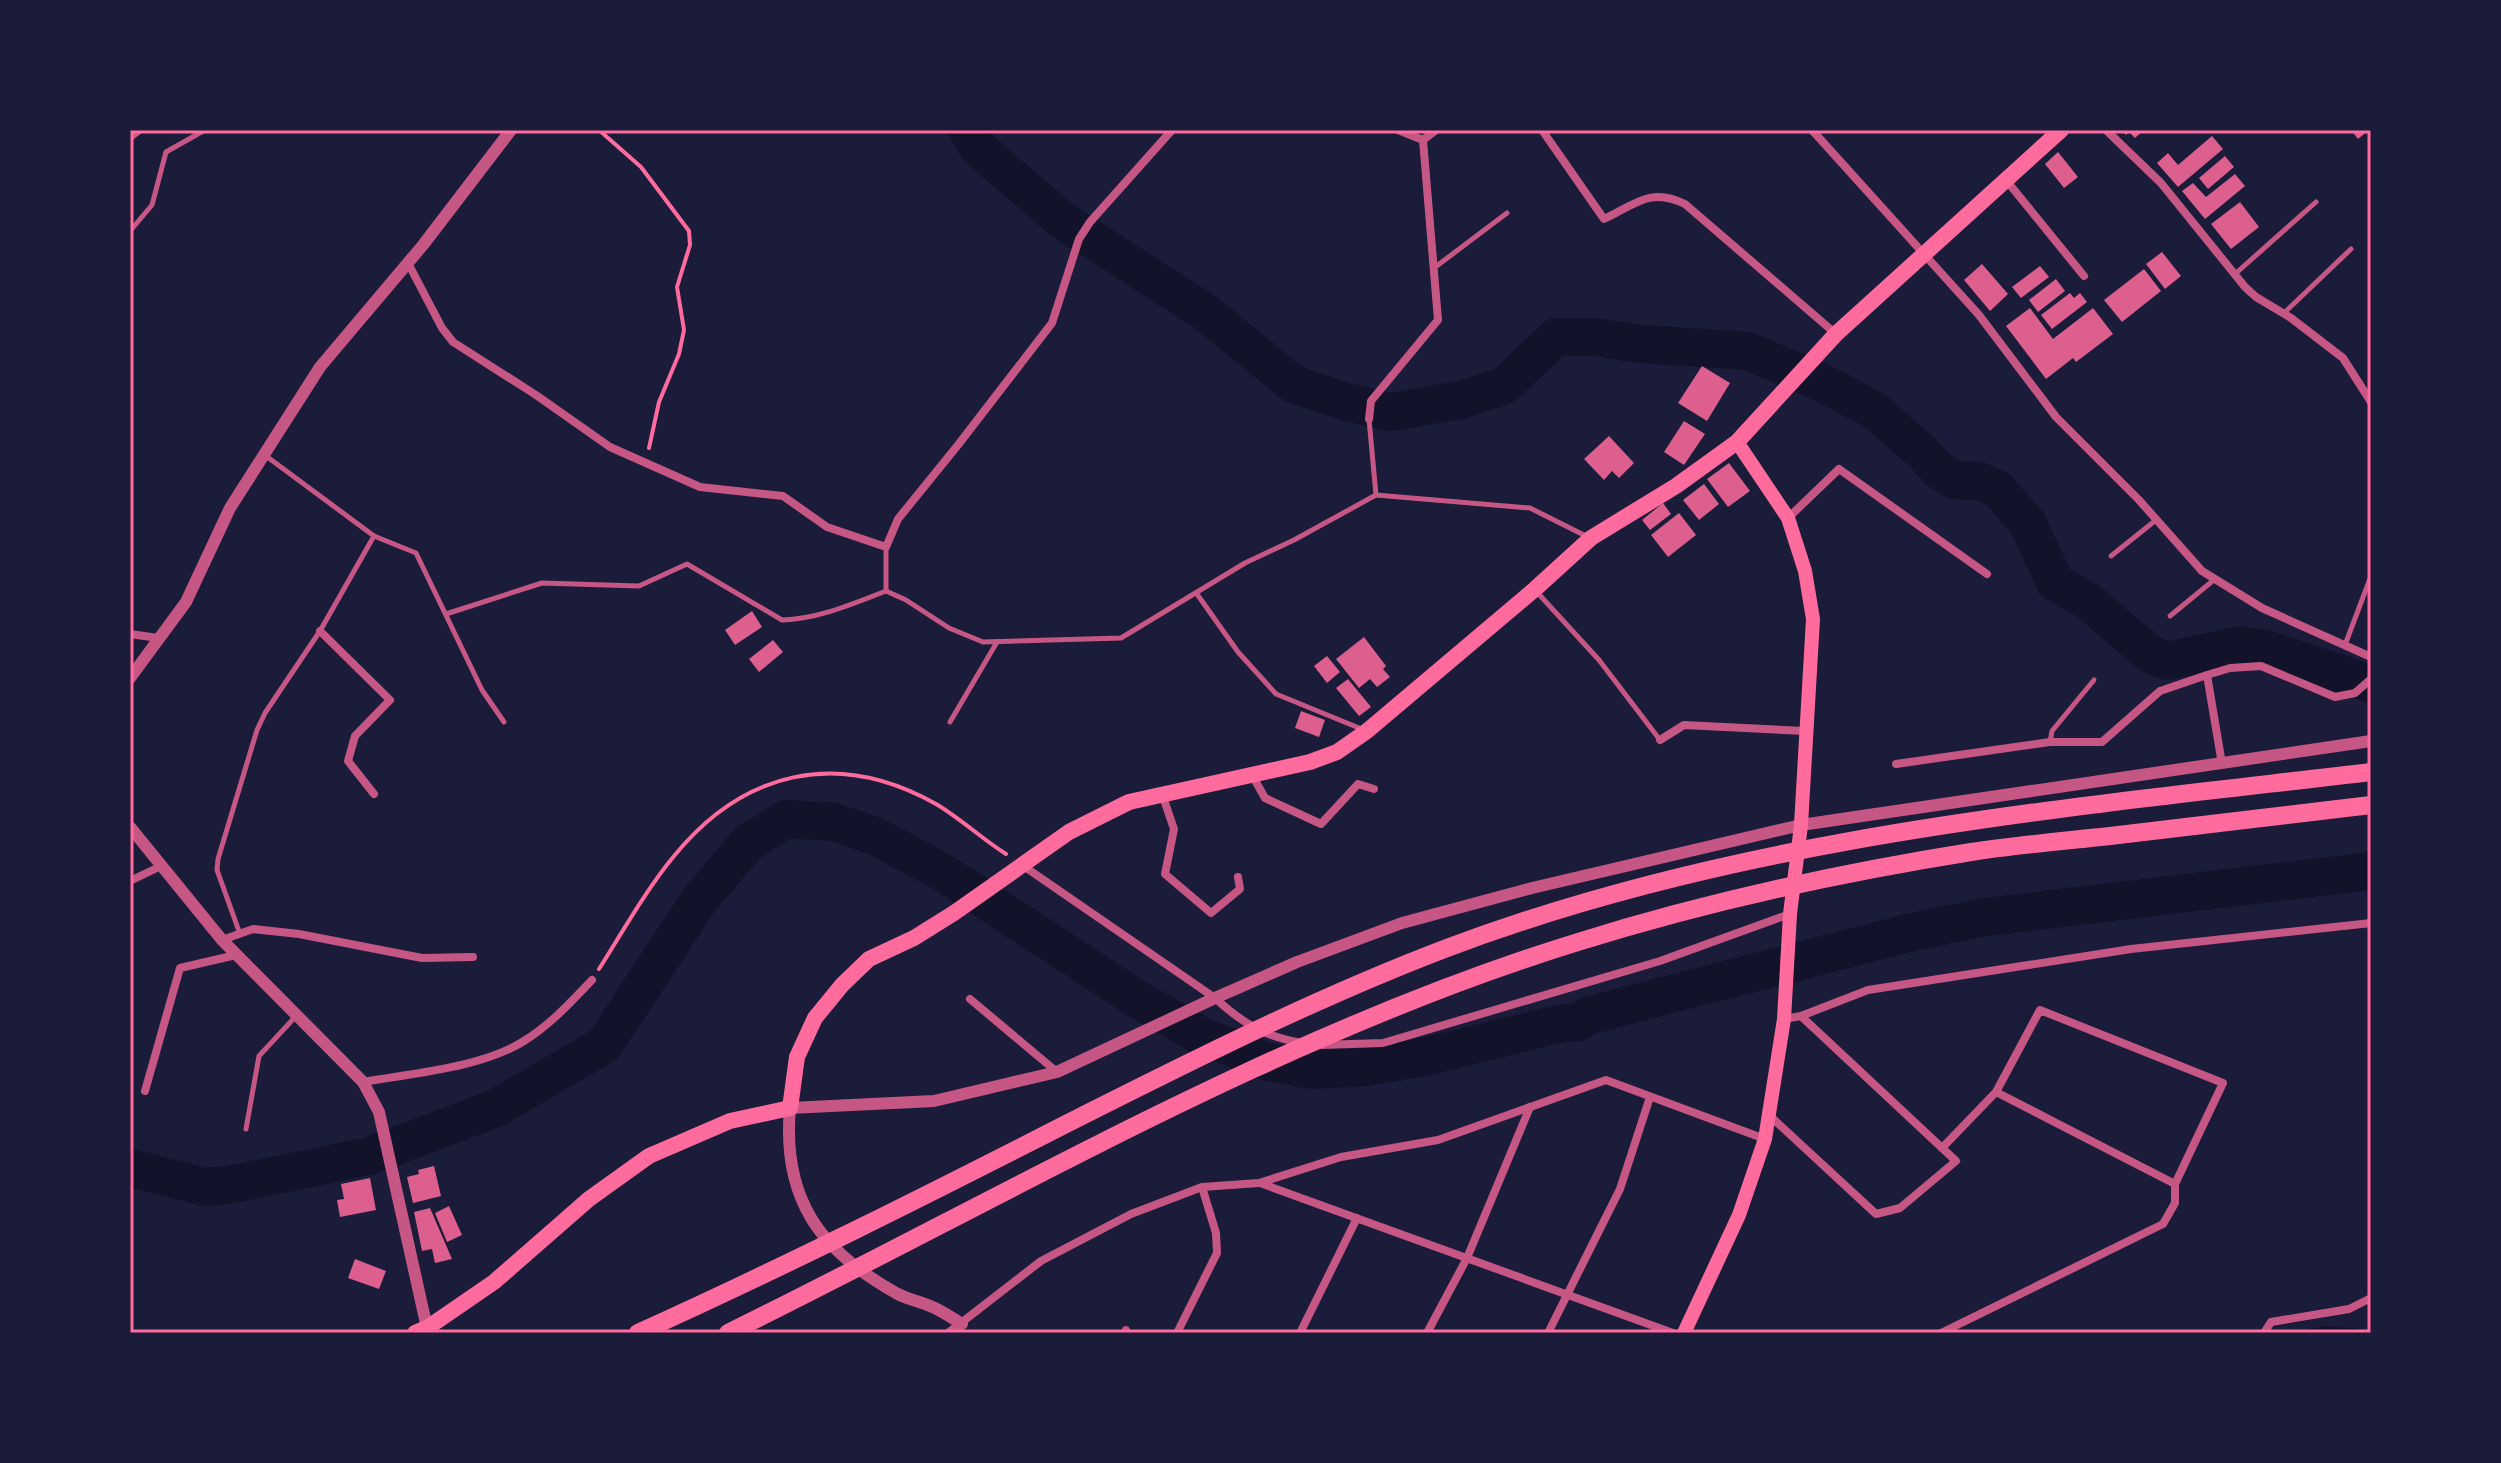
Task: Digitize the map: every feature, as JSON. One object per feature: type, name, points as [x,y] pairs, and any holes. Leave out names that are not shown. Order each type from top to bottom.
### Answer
[{"type":"highway","points":[[638,1333],[810,1254],[1192,1061],[1324,999],[1448,947],[1568,907],[1702,870],[1967,820],[2371,772]]},
{"type":"highway","points":[[728,1333],[1205,1092],[1459,983],[1578,942],[1709,905],[1829,878],[1973,852],[2371,805]]},
{"type":"main road","points":[[421,1331],[494,1282],[589,1199],[649,1156],[730,1121],[790,1108],[797,1057],[815,1018],[842,985],[869,959],[914,938],[954,913],[1069,832],[1129,802],[1310,762],[1337,752],[1367,731],[1591,538],[1676,486],[1737,442],[1836,334],[2061,130]]},
{"type":"main road","points":[[1684,1333],[1739,1215],[1765,1139],[1786,1002],[1790,921],[1801,825],[1813,619],[1805,571],[1788,518],[1737,442]]},
{"type":"street","points":[[130,137],[139,130]]},
{"type":"street","points":[[130,678],[186,602],[230,508],[320,367],[408,263],[511,130]]},
{"type":"street","points":[[408,263],[442,328],[453,342],[610,447],[700,487],[783,496],[827,527],[886,547],[898,519],[1052,323],[1079,239],[1090,222],[1172,130]]},
{"type":"street","points":[[1398,130],[1423,140]]},
{"type":"street","points":[[1423,140],[1436,130]]},
{"type":"street","points":[[1542,130],[1604,219],[1654,195],[1685,204],[1836,334]]},
{"type":"street","points":[[1812,130],[1979,315],[2056,417],[2202,571],[2262,608],[2371,657]]},
{"type":"street","points":[[2106,130],[2161,183],[2256,297],[2284,313],[2343,358],[2371,402]]},
{"type":"street","points":[[1369,419],[1371,401],[1438,320],[1423,140]]},
{"type":"street","points":[[2006,179],[2084,276]]},
{"type":"street","points":[[1788,518],[1839,469],[1987,574]]},
{"type":"street","points":[[320,631],[390,700],[355,736],[348,761],[374,794]]},
{"type":"street","points":[[130,634],[158,638]]},
{"type":"street","points":[[1896,764],[2050,742],[2102,742],[2160,691],[2230,668],[2261,666],[2335,697],[2355,693],[2371,679]]},
{"type":"street","points":[[2207,675],[2222,764]]},
{"type":"street","points":[[1660,740],[1684,725],[1805,731]]},
{"type":"street","points":[[962,1324],[933,1307],[898,1294],[850,1264],[817,1228],[798,1194],[790,1166],[790,1108],[934,1101],[1057,1072],[1297,962],[1402,923],[1532,888],[1801,825],[2371,741]]},
{"type":"street","points":[[1251,775],[1265,798],[1321,824],[1358,784],[1374,789]]},
{"type":"street","points":[[1161,793],[1174,829],[1165,874],[1211,913],[1240,889],[1238,877]]},
{"type":"street","points":[[130,827],[222,940],[363,1082],[379,1112],[393,1171],[421,1331]]},
{"type":"street","points":[[130,881],[161,866]]},
{"type":"street","points":[[1018,866],[1239,1020],[1279,1039],[1326,1046],[1383,1043],[1790,921]]},
{"type":"street","points":[[1784,1019],[1801,1016],[1868,990],[2131,949],[2371,923]]},
{"type":"street","points":[[222,940],[253,929],[299,934],[422,958],[473,957]]},
{"type":"street","points":[[145,1091],[180,968],[236,955]]},
{"type":"street","points":[[363,1082],[484,1059],[522,1042],[558,1015],[592,980]]},
{"type":"street","points":[[970,999],[1057,1072]]},
{"type":"street","points":[[1941,1333],[2163,1224],[2175,1203],[2175,1184],[2223,1083],[2040,1010],[1996,1092],[1942,1148]]},
{"type":"street","points":[[1769,1114],[1876,1214],[1900,1208],[1956,1161],[1801,1016]]},
{"type":"street","points":[[948,1333],[1041,1261],[1131,1214],[1202,1187],[1259,1183],[1341,1157],[1438,1140],[1606,1080],[1765,1139]]},
{"type":"street","points":[[1996,1092],[2175,1184]]},
{"type":"street","points":[[1548,1333],[1620,1189],[1650,1097]]},
{"type":"street","points":[[1427,1333],[1467,1258],[1530,1107]]},
{"type":"street","points":[[1259,1183],[1673,1333]]},
{"type":"street","points":[[1177,1333],[1217,1253],[1216,1233],[1202,1187]]},
{"type":"street","points":[[1300,1333],[1357,1218]]},
{"type":"street","points":[[2264,1333],[2271,1322],[2349,1309],[2371,1298]]},
{"type":"lane","points":[[130,231],[152,205],[166,152],[205,130]]},
{"type":"lane","points":[[2234,274],[2316,202]]},
{"type":"lane","points":[[1434,268],[1507,213]]},
{"type":"lane","points":[[2284,313],[2351,249]]},
{"type":"lane","points":[[1369,419],[1376,495]]},
{"type":"lane","points":[[264,455],[374,536],[416,553],[482,690],[504,722]]},
{"type":"lane","points":[[446,614],[542,583],[639,586],[687,564],[782,620],[797,620],[831,611],[886,591],[949,628],[983,642],[1121,638],[1245,563],[1376,495],[1530,508],[1591,538]]},
{"type":"lane","points":[[2111,556],[2156,520]]},
{"type":"lane","points":[[240,934],[217,870],[257,730],[320,631],[374,536]]},
{"type":"lane","points":[[886,547],[886,591]]},
{"type":"lane","points":[[2345,645],[2371,576]]},
{"type":"lane","points":[[2170,616],[2215,579]]},
{"type":"lane","points":[[1535,589],[1599,660],[1660,740]]},
{"type":"lane","points":[[1197,594],[1238,652],[1276,694],[1367,731]]},
{"type":"lane","points":[[950,722],[997,642]]},
{"type":"lane","points":[[2050,742],[2052,731],[2094,680]]},
{"type":"lane","points":[[246,1129],[259,1056],[296,1016]]},
{"type":"path","points":[[599,130],[641,167],[689,231],[690,245],[677,287],[684,330],[679,354],[659,402],[647,464]]},
{"type":"path","points":[[592,980],[674,855],[722,809],[766,783],[814,773],[873,778],[936,804],[1018,866]]},
{"type":"building","points":[[2122,130],[2144,130],[2135,138]]},
{"type":"building","points":[[2351,130],[2369,130],[2358,139]]},
{"type":"building","points":[[2212,136],[2223,149],[2178,187],[2157,163],[2168,153],[2178,165]]},
{"type":"building","points":[[2058,152],[2078,177],[2064,188],[2045,164]]},
{"type":"building","points":[[2225,156],[2234,167],[2208,189],[2199,178]]},
{"type":"building","points":[[2235,174],[2245,186],[2205,219],[2182,191],[2193,183],[2206,197]]},
{"type":"building","points":[[2240,202],[2259,227],[2231,249],[2211,224]]},
{"type":"building","points":[[2162,252],[2181,276],[2165,289],[2146,264]]},
{"type":"building","points":[[1982,264],[2008,294],[1990,311],[1964,280]]},
{"type":"building","points":[[2040,266],[2049,277],[2021,298],[2012,287]]},
{"type":"building","points":[[2144,269],[2161,291],[2122,322],[2104,300]]},
{"type":"building","points":[[2056,279],[2065,291],[2038,312],[2029,300]]},
{"type":"building","points":[[2070,293],[2074,298],[2080,293],[2087,302],[2052,329],[2041,315]]},
{"type":"building","points":[[2030,308],[2053,339],[2093,308],[2113,334],[2076,362],[2073,358],[2046,379],[2006,326]]},
{"type":"building","points":[[1702,366],[1730,383],[1707,421],[1678,403]]},
{"type":"building","points":[[1684,421],[1705,434],[1684,465],[1664,452]]},
{"type":"building","points":[[1609,436],[1634,463],[1619,478],[1612,471],[1604,480],[1584,459]]},
{"type":"building","points":[[1729,463],[1750,491],[1728,507],[1707,479]]},
{"type":"building","points":[[1704,484],[1719,504],[1699,520],[1683,500]]},
{"type":"building","points":[[1663,503],[1671,514],[1650,530],[1642,520]]},
{"type":"building","points":[[1679,513],[1696,535],[1668,557],[1651,535]]},
{"type":"building","points":[[752,611],[762,627],[735,645],[725,630]]},
{"type":"building","points":[[1364,637],[1386,666],[1383,669],[1390,677],[1377,687],[1370,679],[1359,688],[1336,659]]},
{"type":"building","points":[[773,640],[783,652],[759,672],[749,659]]},
{"type":"building","points":[[1327,656],[1340,672],[1327,683],[1314,666]]},
{"type":"building","points":[[1348,679],[1371,707],[1359,716],[1336,688]]},
{"type":"building","points":[[1301,711],[1325,720],[1319,737],[1295,728]]},
{"type":"building","points":[[434,1166],[441,1196],[413,1203],[407,1177]]},
{"type":"building","points":[[370,1178],[376,1210],[340,1217],[337,1200],[344,1199],[341,1184]]},
{"type":"building","points":[[449,1206],[462,1235],[447,1242],[435,1213]]},
{"type":"building","points":[[430,1208],[452,1259],[435,1263],[432,1249],[422,1251],[414,1212]]},
{"type":"building","points":[[355,1259],[386,1271],[379,1289],[348,1278]]},
{"type":"waterway","points":[[968,130],[978,148],[1062,220],[1205,312],[1293,384],[1350,403],[1390,412],[1460,400],[1504,386],[1556,337],[1595,337],[1640,344],[1748,351],[1816,380],[1874,410],[1939,471],[1955,480],[1979,481],[1998,489],[2028,524],[2055,582],[2089,602],[2150,654],[2167,661],[2240,645],[2265,649],[2371,684]]},
{"type":"waterway","points":[[130,1168],[205,1187],[229,1185],[369,1156],[496,1108],[604,1045],[700,899],[749,842],[786,819],[834,822],[877,837],[944,873],[1134,997],[1203,1037],[1268,1062],[1312,1070],[1368,1067],[1428,1056],[1563,1023],[1576,1023],[1590,1015],[1912,932],[1986,917],[2371,871]]},
{"type":"waterway","points":[[2306,1333],[2324,1329],[2368,1333]]}]
